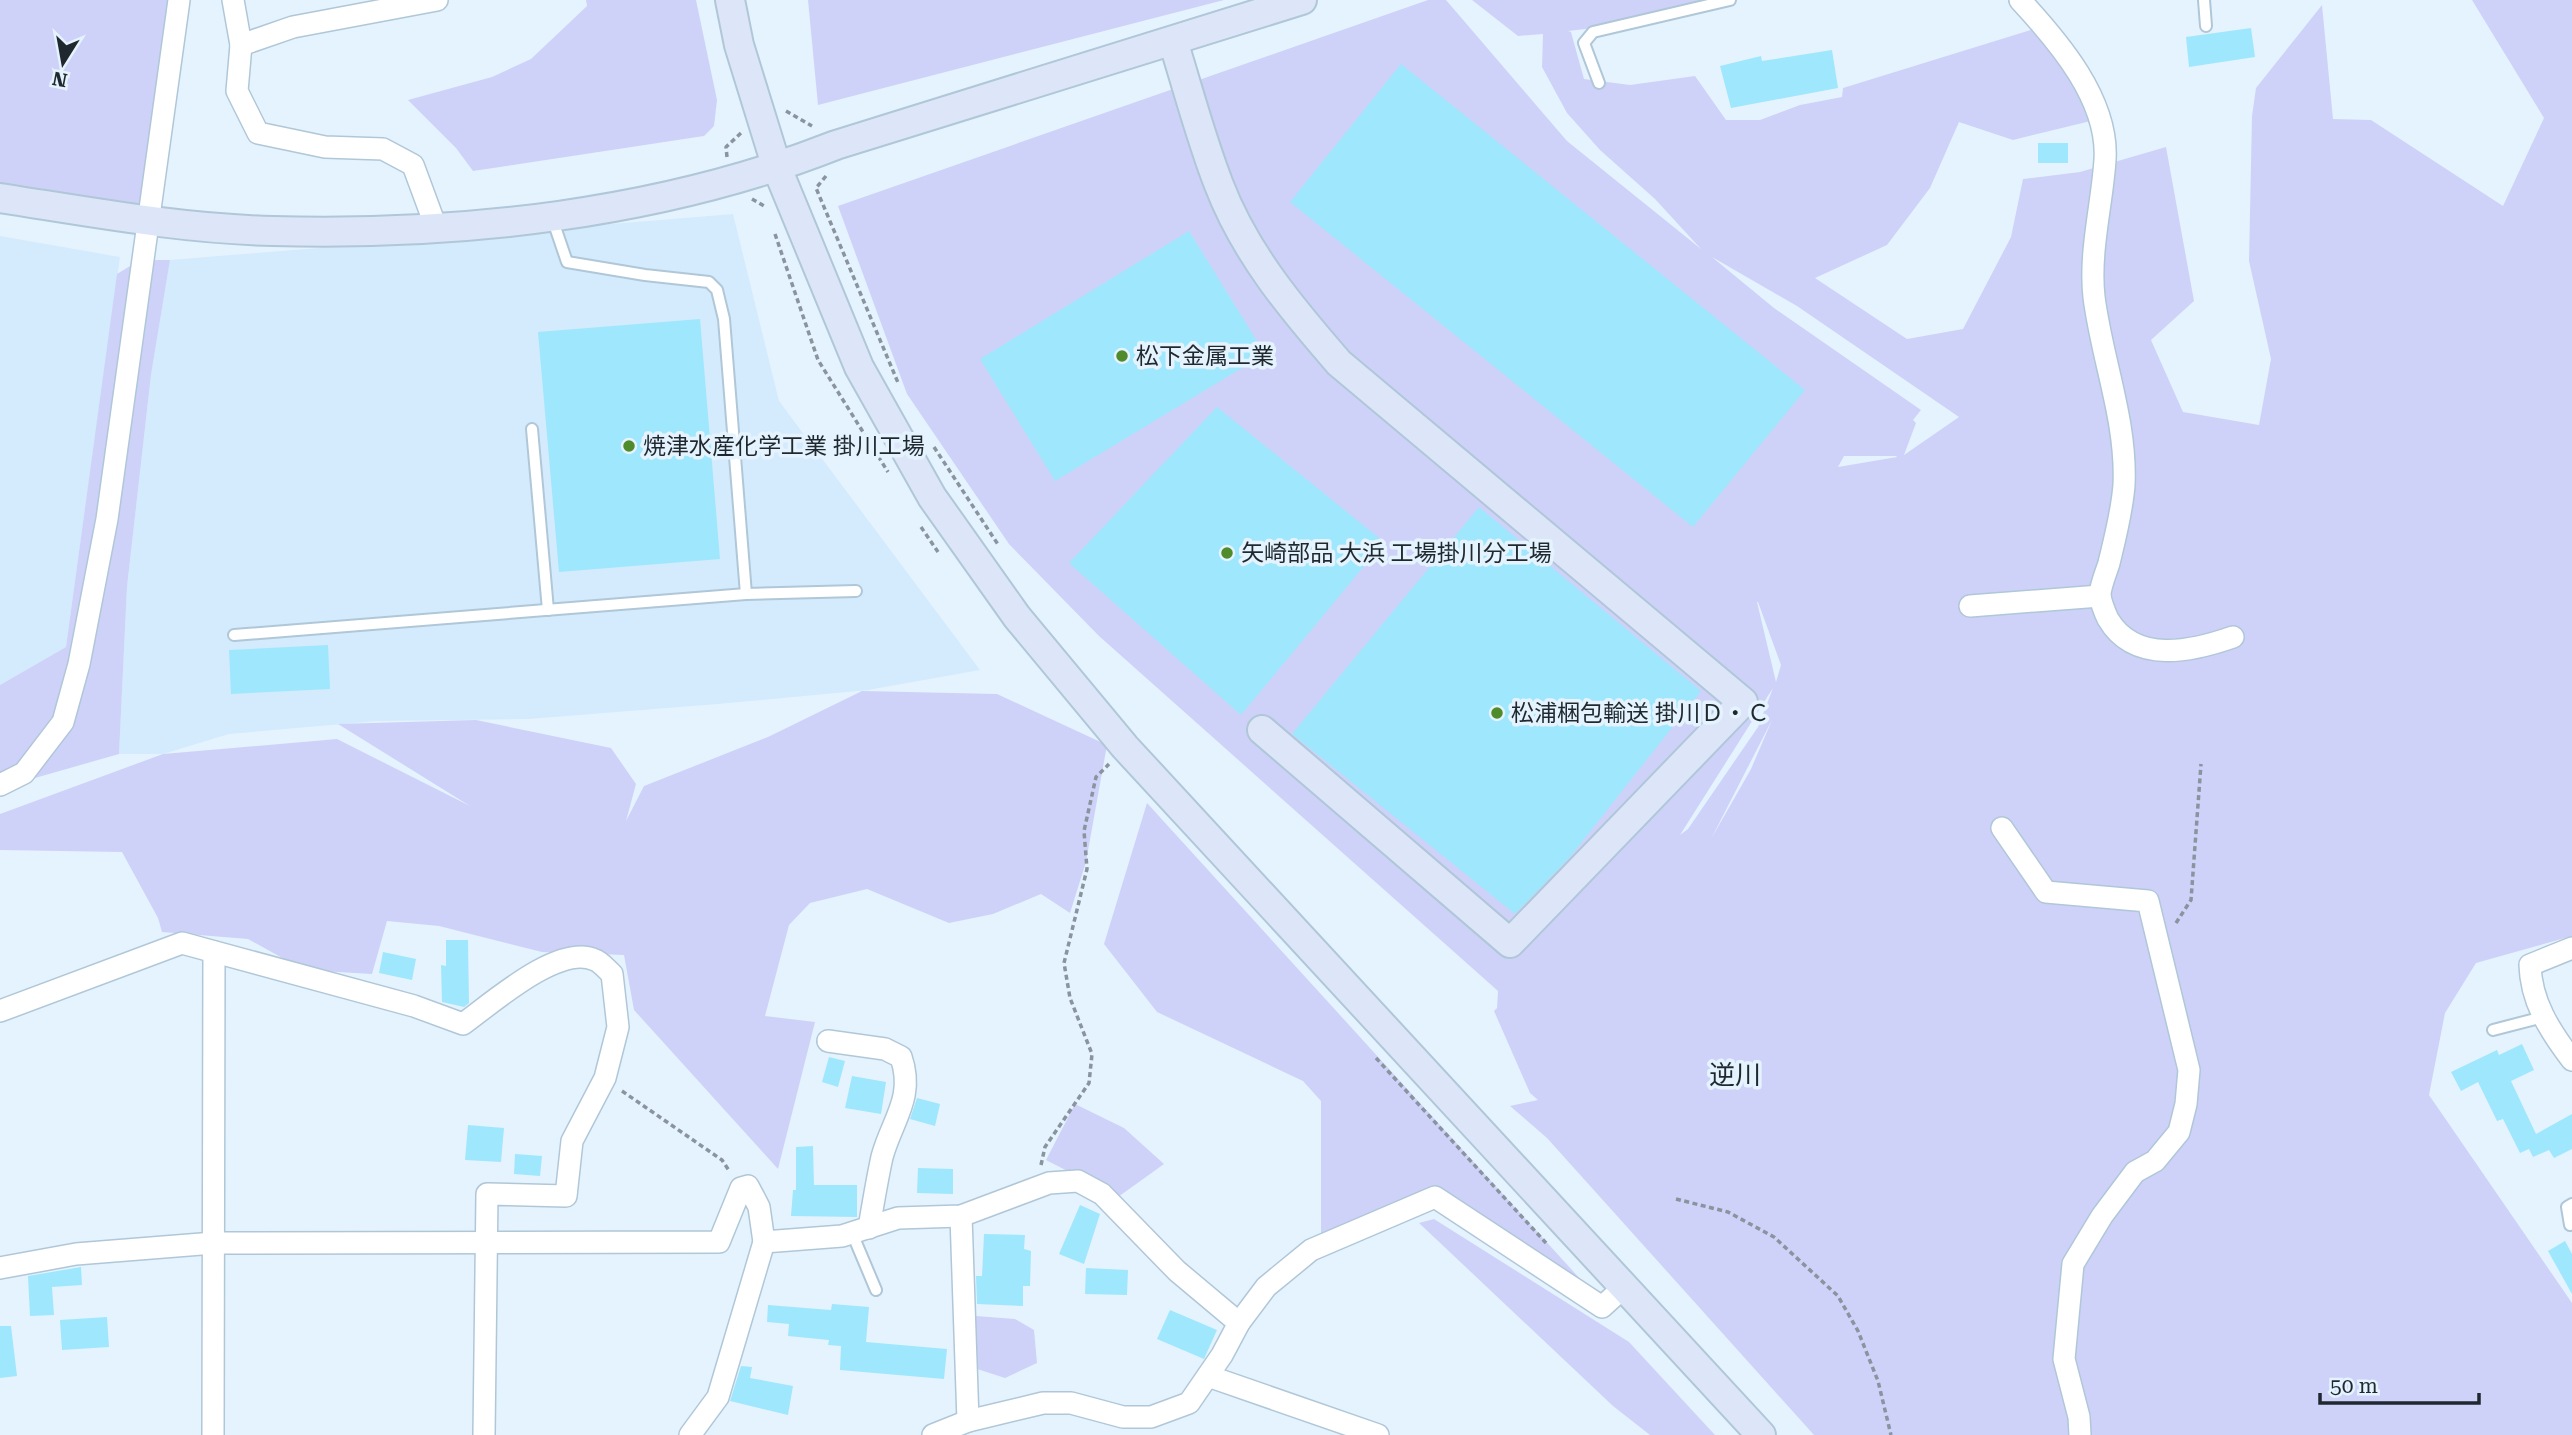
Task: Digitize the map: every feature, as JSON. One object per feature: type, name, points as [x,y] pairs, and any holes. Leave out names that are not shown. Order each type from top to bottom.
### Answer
[{"type":"street","points":[[0,785],[24,773],[63,722],[79,664],[107,519],[179,0]]},
{"type":"street","points":[[233,0],[241,45],[237,91],[258,133],[325,147],[383,149],[413,165],[437,230]]},
{"type":"street","points":[[241,45],[293,27],[438,0]]},
{"type":"street","points":[[730,0],[739,45],[777,169],[859,367],[932,497],[1017,617],[1125,747],[1761,1435]]},
{"type":"street","points":[[0,198],[150,222],[272,231],[437,230],[600,210],[777,169],[836,145],[1302,0]]},
{"type":"street","points":[[2020,0],[2044,26],[2071,64],[2092,101],[2105,139],[2092,276],[2098,322],[2119,420],[2124,485],[2118,527],[2100,596],[2108,619],[2121,634],[2145,646],[2175,652],[2233,637]]},
{"type":"street","points":[[1173,41],[1219,186],[1250,246],[1286,303],[1339,363],[1743,702],[1510,943],[1262,730]]},
{"type":"street","points":[[1970,606],[2100,596]]},
{"type":"street","points":[[2002,828],[2046,892],[2148,901],[2189,1070],[2186,1104],[2179,1132],[2155,1161],[2135,1172],[2102,1216],[2073,1264],[2064,1359],[2079,1417],[2080,1435]]},
{"type":"street","points":[[0,1011],[182,943],[414,1006],[463,1024],[545,966],[572,958],[595,959],[612,974],[618,1027],[605,1078],[572,1141],[566,1196],[487,1194],[484,1435]]},
{"type":"street","points":[[2572,948],[2530,964],[2531,983],[2547,1028],[2572,1060]]},
{"type":"street","points":[[213,1435],[214,952]]},
{"type":"street","points":[[828,1041],[885,1049],[901,1057],[908,1076],[900,1116],[883,1154],[860,1230]]},
{"type":"street","points":[[764,1241],[860,1230],[898,1218],[961,1216],[1049,1183],[1078,1181],[1102,1194],[1177,1271],[1239,1323]]},
{"type":"street","points":[[0,1268],[76,1254],[214,1243],[485,1245],[719,1242],[741,1188],[748,1186],[759,1207],[764,1241],[718,1396],[690,1435]]},
{"type":"street","points":[[933,1435],[968,1421],[1043,1403],[1071,1403],[1123,1418],[1151,1417],[1189,1403],[1239,1323],[1266,1287],[1311,1250],[1435,1197],[1602,1307],[1624,1287]]},
{"type":"street","points":[[961,1216],[968,1421]]},
{"type":"street","points":[[1208,1376],[1378,1435]]},
{"type":"lane","points":[[1599,83],[1584,43],[1593,32],[1730,0]]},
{"type":"lane","points":[[2204,0],[2206,26]]},
{"type":"lane","points":[[551,216],[568,262],[709,282],[717,290],[724,319],[746,594]]},
{"type":"lane","points":[[532,429],[548,610]]},
{"type":"lane","points":[[234,635],[746,594],[856,591]]},
{"type":"lane","points":[[2493,1030],[2543,1017]]},
{"type":"lane","points":[[2570,1225],[2567,1207],[2572,1204]]},
{"type":"lane","points":[[860,1230],[876,1290]]},
{"type":"path","points":[[784,110],[809,126],[829,121],[839,160],[816,188],[904,396]]},
{"type":"path","points":[[932,443],[1001,548]]},
{"type":"path","points":[[1038,1188],[1045,1147],[1089,1083],[1092,1054],[1070,998],[1064,963],[1087,869],[1084,831],[1096,777],[1125,747]]},
{"type":"path","points":[[2159,948],[2191,901],[2201,764]]},
{"type":"path","points":[[605,1078],[722,1160],[741,1188]]},
{"type":"path","points":[[1676,1199],[1728,1212],[1774,1237],[1838,1296],[1858,1331],[1878,1381],[1891,1435]]},
{"type":"shaded area","points":[[0,0],[179,0],[150,222],[0,197]]},
{"type":"shaded area","points":[[586,0],[696,0],[717,100],[714,126],[704,136],[473,171],[456,148],[408,100],[492,77],[531,59],[587,6]]},
{"type":"shaded area","points":[[808,0],[1224,0],[818,105]]},
{"type":"shaded area","points":[[1428,0],[1446,0],[1567,141],[1701,249],[1655,199],[1600,150],[1567,113],[1542,67],[1543,34],[1518,36],[1472,0],[1714,0],[1620,25],[1568,31],[1571,32],[1584,79],[1630,85],[1695,76],[1726,120],[1760,120],[1800,105],[1842,97],[1843,88],[2044,26],[2099,119],[2013,140],[1959,122],[1930,188],[1887,245],[1815,278],[1907,339],[1963,329],[2011,237],[2023,179],[2080,172],[2166,147],[2194,301],[2151,340],[2183,412],[2259,425],[2271,359],[2249,261],[2252,116],[2256,88],[2322,5],[2333,119],[2371,120],[2503,206],[2544,118],[2472,0],[2572,0],[2572,936],[2476,963],[2445,1013],[2429,1095],[2572,1303],[2572,1435],[1814,1435],[1547,1138],[1510,1106],[1538,1100],[1530,1093],[1494,1011],[1497,1008],[1498,991],[1099,636],[1009,544],[907,394],[838,206]],"holes":[[[1712,257],[1797,306],[1959,417],[1904,455],[1916,423],[1913,420],[1921,410],[1774,308]],[[1844,456],[1897,457],[1838,467]],[[1757,602],[1781,665],[1776,682]],[[1773,688],[1758,727],[1688,829],[1680,835]],[[1772,720],[1751,769],[1711,839]]]},
{"type":"shaded area","points":[[733,214],[779,401],[980,670],[868,690],[718,704],[529,719],[377,721],[229,734],[163,754],[119,754],[127,587],[151,375],[170,260]]},
{"type":"shaded area","points":[[0,236],[120,257],[66,647],[0,685]]},
{"type":"shaded area","points":[[140,260],[170,260],[151,375],[127,587],[119,754],[0,788],[0,685],[66,647],[117,274]]},
{"type":"shaded area","points":[[862,691],[997,694],[1107,745],[1086,862],[1070,913],[1041,894],[993,914],[949,923],[867,889],[810,903],[789,925],[765,1016],[815,1022],[778,1169],[634,1010],[624,955],[542,952],[439,926],[387,921],[372,974],[304,970],[248,939],[162,932],[158,918],[122,852],[0,850],[0,814],[163,754],[337,739],[470,806],[338,724],[476,720],[611,748],[636,784],[626,821],[644,786],[768,737]]},
{"type":"shaded area","points":[[1147,803],[1592,1292],[1433,1191],[1321,1240],[1321,1101],[1303,1081],[1157,1012],[1104,944]]},
{"type":"shaded area","points":[[1075,1104],[1124,1128],[1164,1164],[1118,1197],[1046,1160]]},
{"type":"shaded area","points":[[1434,1219],[1629,1342],[1715,1435],[1650,1435],[1613,1406],[1419,1223]]},
{"type":"shaded area","points":[[976,1316],[1015,1319],[1034,1330],[1037,1363],[1005,1378],[971,1367]]},
{"type":"building","points":[[2251,28],[2255,57],[2189,67],[2186,37]]},
{"type":"building","points":[[1832,50],[1838,88],[1731,108],[1720,66],[1761,56],[1762,61]]},
{"type":"building","points":[[1401,64],[1805,390],[1693,527],[1290,202]]},
{"type":"building","points":[[2038,143],[2068,143],[2068,163],[2038,163]]},
{"type":"building","name":"松下金属工業","points":[[1189,231],[1265,354],[1055,481],[980,359]]},
{"type":"building","name":"焼津水産化学工業 掛川工場","points":[[700,319],[720,559],[559,572],[538,332]]},
{"type":"building","name":"矢崎部品 大浜 工場掛川分工場","points":[[1217,407],[1384,542],[1241,715],[1069,563]]},
{"type":"building","name":"松浦梱包輸送 掛川Ｄ・Ｃ","points":[[1479,507],[1701,691],[1570,857],[1515,914],[1292,734]]},
{"type":"building","points":[[328,645],[330,689],[231,694],[229,650]]},
{"type":"building","points":[[446,940],[468,940],[469,1003],[464,1007],[442,1002],[441,965],[446,966]]},
{"type":"building","points":[[383,952],[416,959],[412,980],[379,973]]},
{"type":"building","points":[[2522,1044],[2534,1070],[2511,1081],[2536,1134],[2572,1114],[2572,1149],[2554,1158],[2549,1150],[2533,1157],[2529,1149],[2520,1153],[2503,1119],[2497,1121],[2478,1082],[2461,1091],[2451,1072],[2497,1050],[2499,1055]]},
{"type":"building","points":[[829,1057],[845,1061],[838,1087],[822,1082]]},
{"type":"building","points":[[852,1076],[886,1082],[881,1114],[845,1108]]},
{"type":"building","points":[[917,1098],[940,1104],[935,1126],[910,1119]]},
{"type":"building","points":[[468,1125],[504,1128],[501,1162],[465,1160]]},
{"type":"building","points":[[813,1146],[814,1185],[857,1185],[857,1217],[791,1216],[793,1190],[796,1190],[796,1147]]},
{"type":"building","points":[[515,1154],[542,1156],[540,1176],[514,1174]]},
{"type":"building","points":[[918,1168],[953,1169],[953,1194],[917,1193]]},
{"type":"building","points":[[1080,1205],[1100,1214],[1084,1264],[1059,1254]]},
{"type":"building","points":[[984,1234],[1025,1235],[1024,1249],[1031,1251],[1030,1286],[1023,1286],[1023,1306],[977,1304],[976,1276],[982,1276]]},
{"type":"building","points":[[2565,1241],[2572,1254],[2572,1294],[2548,1251]]},
{"type":"building","points":[[81,1267],[82,1285],[52,1287],[54,1315],[30,1316],[28,1276]]},
{"type":"building","points":[[1086,1268],[1128,1270],[1127,1295],[1085,1294]]},
{"type":"building","points":[[832,1304],[869,1307],[866,1342],[947,1349],[944,1379],[840,1370],[841,1346],[828,1345],[829,1340],[788,1336],[789,1324],[767,1322],[768,1305],[831,1310]]},
{"type":"building","points":[[1170,1310],[1217,1330],[1204,1359],[1157,1339]]},
{"type":"building","points":[[107,1317],[109,1347],[62,1350],[60,1320]]},
{"type":"building","points":[[0,1326],[11,1326],[17,1376],[0,1378]]},
{"type":"building","points":[[741,1366],[752,1367],[750,1378],[793,1386],[788,1415],[730,1401]]},
{"type":"place","name":"松下金属工業","points":[[1122,356]]},
{"type":"place","name":"焼津水産化学工業 掛川工場","points":[[629,446]]},
{"type":"place","name":"矢崎部品 大浜 工場掛川分工場","points":[[1227,553]]},
{"type":"place","name":"松浦梱包輸送 掛川Ｄ・Ｃ","points":[[1497,713]]},
{"type":"district","name":"逆川","points":[[1735,1075]]}]
